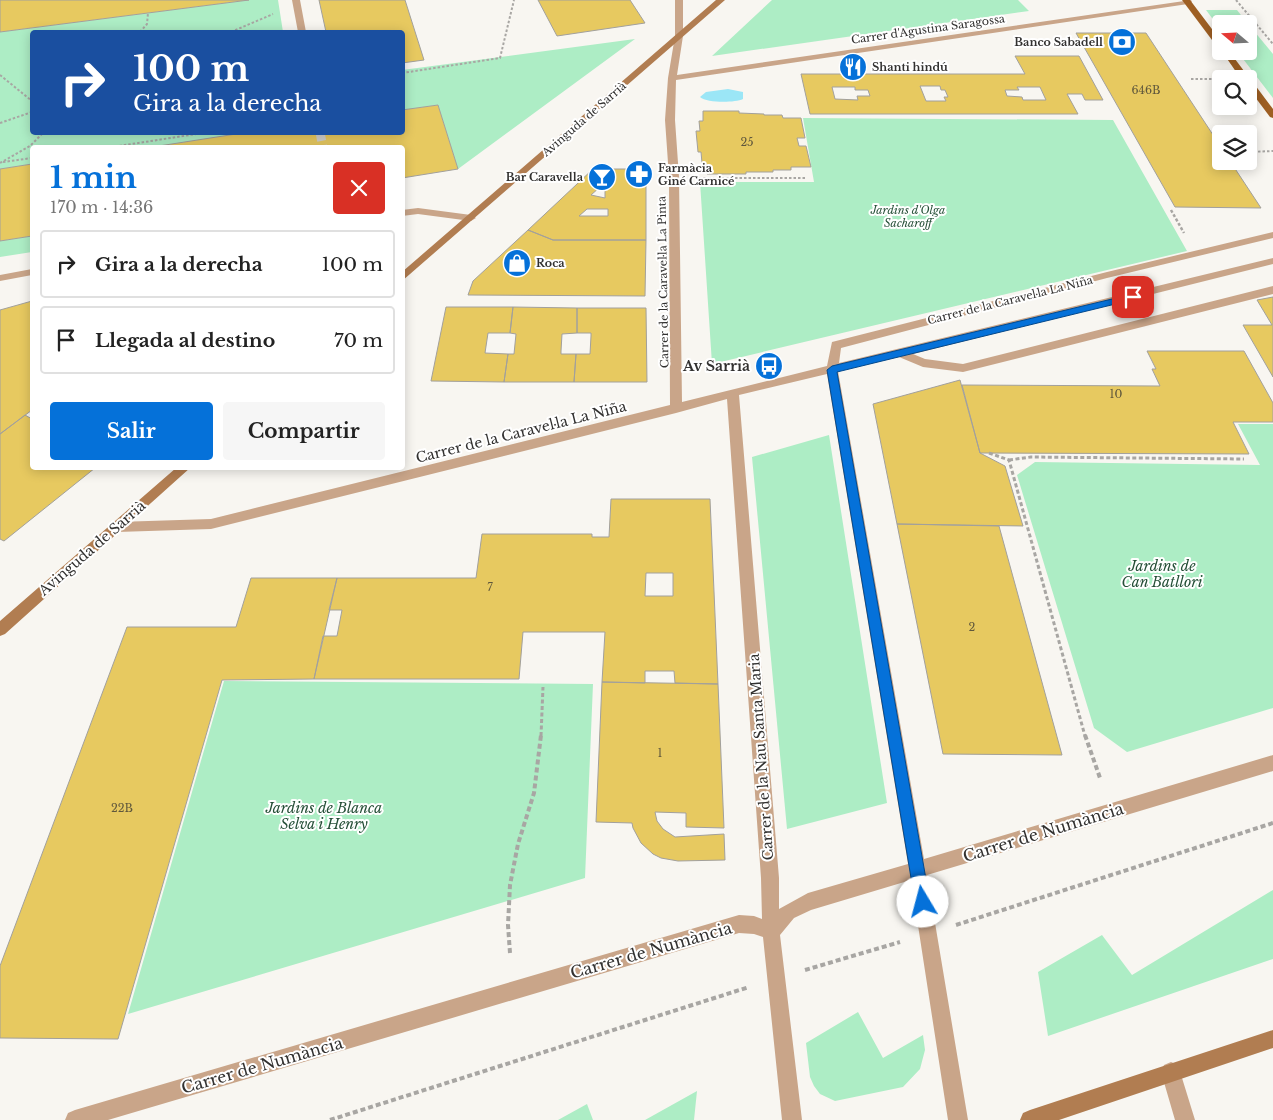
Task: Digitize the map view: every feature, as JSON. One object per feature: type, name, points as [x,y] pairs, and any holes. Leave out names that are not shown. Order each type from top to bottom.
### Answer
[{"type":"main road","name":"Avinguda de Sarrià","points":[[405,275],[721,0]]},
{"type":"main road","points":[[1187,1],[1212,34]]},
{"type":"main road","points":[[1257,93],[1273,115]]},
{"type":"main road","name":"Avinguda de Sarrià","points":[[0,630],[182,470]]},
{"type":"main road","points":[[1030,1120],[1273,1039]]},
{"type":"street","points":[[296,0],[302,30]]},
{"type":"street","points":[[679,0],[680,36]]},
{"type":"street","name":"Carrer d'Agustina Saragossa","points":[[672,78],[1187,1]]},
{"type":"street","name":"Carrer de la Caravel·la La Pinta","points":[[676,409],[674,177],[670,120],[672,78],[680,36]]},
{"type":"street","points":[[405,213],[418,211],[471,218]]},
{"type":"street","name":"Carrer de la Caravel·la La Niña","points":[[832,370],[836,345],[1107,275],[1273,235]]},
{"type":"street","name":"Carrer de la Caravel·la La Niña","points":[[116,527],[211,524],[676,409],[773,382],[832,370],[1273,261]]},
{"type":"street","points":[[0,278],[30,272]]},
{"type":"street","points":[[900,353],[923,363],[963,368],[1273,290]]},
{"type":"street","points":[[832,370],[918,870],[958,1120]]},
{"type":"street","name":"Carrer de la Nau Santa Maria","points":[[733,393],[772,932],[792,1120]]},
{"type":"street","name":"Carrer de Numància","points":[[75,1120],[739,924],[754,925],[772,932],[788,912],[808,902],[1273,763]]},
{"type":"street","points":[[1170,1072],[1185,1120]]},
{"type":"path","points":[[405,73],[500,58],[514,0]]},
{"type":"path","points":[[1236,0],[1273,44]]},
{"type":"path","points":[[142,30],[147,24],[148,13]]},
{"type":"path","points":[[236,30],[277,13]]},
{"type":"path","points":[[0,75],[8,80],[18,92],[30,100]]},
{"type":"path","points":[[1191,79],[1212,79]]},
{"type":"path","points":[[0,122],[30,113]]},
{"type":"path","points":[[32,145],[42,135]]},
{"type":"path","points":[[125,145],[190,135]]},
{"type":"path","points":[[30,147],[0,163],[30,158]]},
{"type":"path","points":[[1257,152],[1273,151]]},
{"type":"path","points":[[698,178],[806,178]]},
{"type":"path","points":[[989,453],[1009,460],[1031,457],[1244,459]]},
{"type":"path","points":[[1009,460],[1080,721],[1100,778]]},
{"type":"path","points":[[510,953],[507,926],[510,884],[518,844],[534,795],[540,753],[543,687]]},
{"type":"path","points":[[951,926],[1273,823]]},
{"type":"path","points":[[800,972],[908,940]]},
{"type":"path","points":[[330,1120],[755,985]]},
{"type":"green space","points":[[249,0],[278,0],[283,30],[30,30],[30,135],[235,135],[167,145],[30,145],[30,164],[0,169],[0,32]]},
{"type":"green space","points":[[772,0],[1018,0],[1029,11],[712,56]]},
{"type":"green space","points":[[1206,10],[1237,10],[1241,15],[1212,15],[1212,18]]},
{"type":"green space","points":[[1258,36],[1273,54],[1273,98],[1257,77],[1257,70],[1252,70],[1244,60],[1258,60]]},
{"type":"green space","points":[[635,39],[458,169],[438,105],[405,110],[405,70]]},
{"type":"green space","name":"Jardins d'Olga Sacharoff","points":[[803,118],[1113,120],[1187,251],[712,364],[700,182],[814,182]]},
{"type":"green space","points":[[30,236],[30,252],[0,257],[0,241]]},
{"type":"green space","name":"Jardins de Can Batllori","points":[[1238,424],[1273,424],[1273,708],[1127,752],[1094,728],[1017,475],[1035,462],[1260,465]]},
{"type":"green space","points":[[829,435],[887,803],[787,829],[752,457]]},
{"type":"green space","name":"Jardins de Blanca Selva i Henry","points":[[224,681],[593,684],[585,878],[128,1014]]},
{"type":"green space","points":[[1273,890],[1273,959],[1048,1036],[1038,972],[1102,935],[1132,975]]},
{"type":"green space","points":[[858,1012],[883,1058],[923,1035],[925,1050],[920,1069],[903,1087],[835,1101],[820,1094],[814,1086],[810,1077],[806,1043]]},
{"type":"green space","points":[[697,1091],[694,1120],[645,1120]]},
{"type":"green space","points":[[587,1104],[593,1120],[558,1120]]},
{"type":"water","points":[[728,89],[743,92],[743,99],[721,102],[700,97],[706,92]]},
{"type":"building","points":[[0,0],[249,0],[0,32]]},
{"type":"building","points":[[319,0],[405,0],[424,60],[405,63],[405,30],[326,30]]},
{"type":"building","points":[[538,0],[630,0],[645,23],[557,36]]},
{"type":"building","points":[[1076,33],[1146,33],[1212,133],[1212,170],[1236,170],[1261,208],[1175,207]]},
{"type":"building","points":[[1015,56],[1079,56],[1103,100],[1085,100],[1082,94],[1067,94],[1078,114],[810,114],[801,74],[1025,74]],"holes":[[[920,86],[940,86],[941,90],[945,90],[948,97],[944,97],[946,101],[926,101]],[[832,87],[855,87],[855,90],[868,90],[870,96],[857,96],[858,100],[835,99]],[[1017,87],[1040,87],[1046,100],[1023,100],[1022,97],[1007,96],[1005,90],[1019,90]]]},
{"type":"building","points":[[438,105],[458,169],[405,178],[405,145],[165,145],[230,135],[405,135],[405,110]]},
{"type":"building","points":[[703,111],[739,111],[739,113],[782,115],[783,118],[801,118],[805,138],[797,138],[799,146],[806,146],[811,167],[791,167],[791,170],[746,172],[746,174],[707,174],[706,163],[702,163],[701,152],[698,152],[696,131],[700,131],[699,121],[703,121]]},
{"type":"building","points":[[30,164],[30,236],[0,241],[0,169]]},
{"type":"building","points":[[593,169],[646,169],[646,240],[553,240],[528,230]],"holes":[[[600,187],[605,189],[605,198],[591,195]],[[587,209],[608,209],[608,216],[579,216]]]},
{"type":"building","points":[[528,230],[553,240],[646,240],[645,296],[468,295],[473,281]]},
{"type":"building","points":[[1273,297],[1273,377],[1243,325],[1272,325],[1257,300]]},
{"type":"building","points":[[30,302],[30,412],[0,434],[0,310]]},
{"type":"building","points":[[446,307],[513,307],[510,333],[488,333],[485,353],[508,354],[504,382],[431,381]]},
{"type":"building","points":[[513,307],[577,308],[577,333],[562,334],[561,351],[561,354],[576,354],[574,382],[504,382],[508,354],[514,354],[516,334],[510,333]]},
{"type":"building","points":[[577,308],[646,308],[647,382],[574,382],[576,354],[590,354],[591,336],[591,333],[577,333]]},
{"type":"building","points":[[1147,351],[1244,351],[1273,403],[1273,422],[1233,422],[1249,454],[980,453],[962,385],[1160,386],[1152,369],[1156,369]]},
{"type":"building","points":[[960,380],[980,453],[1005,466],[1023,526],[897,524],[873,404]]},
{"type":"building","points":[[25,415],[30,418],[30,470],[93,470],[4,541],[0,539],[0,434]]},
{"type":"building","points":[[611,499],[710,499],[718,684],[675,683],[674,671],[645,671],[645,683],[602,682],[605,632],[523,632],[519,679],[314,679],[323,636],[337,636],[342,610],[329,610],[337,578],[476,578],[482,534],[592,534],[592,537],[609,537]],"holes":[[[646,573],[673,573],[673,596],[645,596]]]},
{"type":"building","points":[[897,524],[999,526],[1062,755],[943,754]]},
{"type":"building","points":[[251,578],[337,578],[314,679],[222,680],[118,1039],[0,1038],[0,966],[127,627],[236,627]]},
{"type":"building","points":[[602,682],[718,684],[724,828],[686,827],[686,813],[655,812],[657,821],[663,829],[675,837],[724,834],[725,860],[678,861],[661,858],[653,854],[641,843],[632,823],[596,822]]},
{"type":"tunnel","points":[[321,135],[322,145]]},
{"type":"place","name":"Banco Sabadell","points":[[1122,42]]},
{"type":"place","name":"Shanti hindú","points":[[853,67]]},
{"type":"place","name":"Farmàcia Giné Carnicé","points":[[639,174]]},
{"type":"place","name":"Bar Caravella","points":[[602,177]]},
{"type":"place","name":"Roca","points":[[517,263]]},
{"type":"place","name":"Av Sarrià","points":[[769,366]]},
{"type":"route","points":[[923,902],[832,370],[1133,297]]}]
